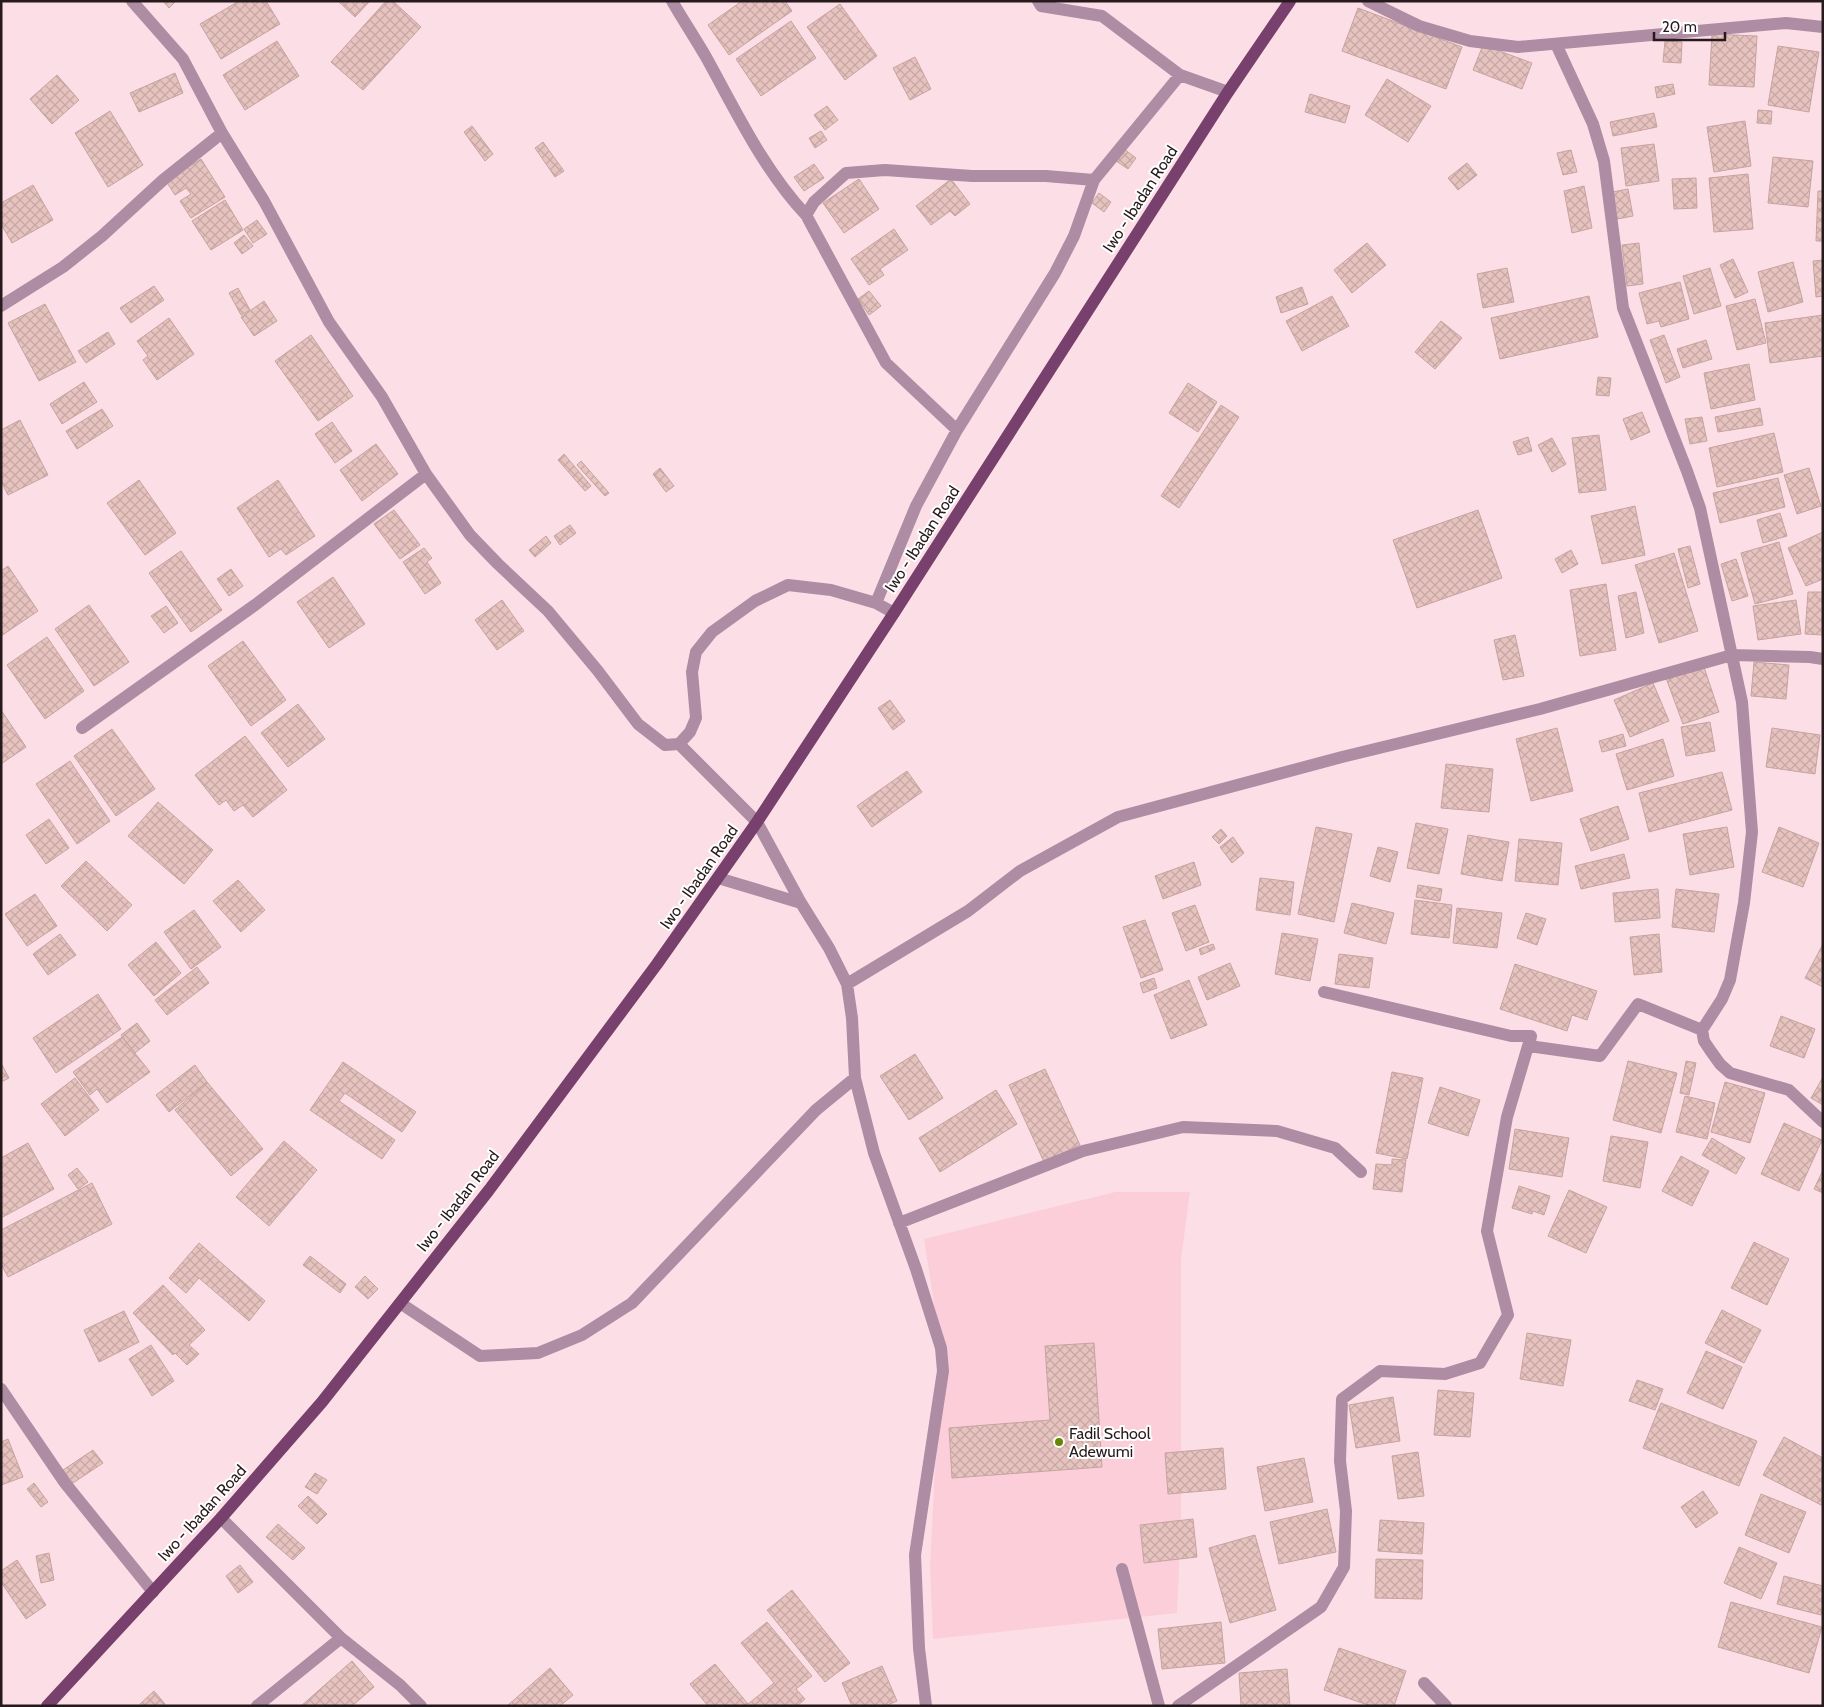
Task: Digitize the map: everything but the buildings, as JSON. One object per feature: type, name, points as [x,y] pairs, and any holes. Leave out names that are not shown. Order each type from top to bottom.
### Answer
[{"type":"main road","name":"Iwo - Ibadan Road","points":[[47,1706],[220,1518],[322,1402],[489,1190],[657,964],[757,822],[1228,92],[1290,1]]},
{"type":"street","points":[[132,1],[183,59],[222,133],[264,201],[328,322],[382,397],[426,474],[470,535],[548,611],[638,724],[665,745],[679,744],[690,732],[696,718],[692,672],[696,652],[712,632],[755,601],[788,585],[831,590],[876,603],[894,612]]},
{"type":"street","points":[[672,1],[762,157],[794,202],[806,214],[886,363],[957,430]]},
{"type":"street","points":[[1038,1],[1041,6],[1102,16],[1180,76],[1228,92]]},
{"type":"street","points":[[1368,1],[1419,26],[1470,41],[1518,47],[1786,23],[1823,27]]},
{"type":"street","points":[[1556,44],[1593,124],[1602,152],[1623,308],[1700,508],[1742,702],[1752,832],[1744,903],[1730,980],[1722,999],[1702,1030],[1704,1041],[1720,1064],[1730,1072],[1789,1090],[1823,1122]]},
{"type":"street","points":[[876,603],[916,506],[957,430],[1055,273],[1074,236],[1094,180],[1180,76]]},
{"type":"street","points":[[1,306],[63,267],[102,236],[163,180],[222,133]]},
{"type":"street","points":[[806,214],[814,202],[846,173],[885,170],[972,176],[1046,176],[1094,180]]},
{"type":"street","points":[[82,728],[255,605],[426,474]]},
{"type":"street","points":[[847,984],[968,911],[1020,871],[1118,817],[1342,757],[1540,709],[1732,655],[1823,659]]},
{"type":"street","points":[[679,744],[757,822],[801,903],[829,948],[847,984],[852,1018],[856,1078],[874,1153],[941,1348],[943,1371],[915,1555],[919,1648],[926,1706]]},
{"type":"street","points":[[718,878],[801,903]]},
{"type":"street","points":[[1324,992],[1511,1036],[1531,1036]]},
{"type":"street","points":[[1531,1036],[1529,1046],[1600,1056],[1638,1004],[1702,1030]]},
{"type":"street","points":[[1178,1706],[1321,1607],[1344,1567],[1346,1511],[1340,1462],[1342,1399],[1380,1370],[1445,1374],[1480,1363],[1508,1315],[1487,1231],[1508,1117],[1531,1036]]},
{"type":"street","points":[[400,1303],[480,1356],[538,1353],[582,1335],[632,1303],[816,1110],[856,1078]]},
{"type":"street","points":[[899,1223],[1083,1151],[1183,1127],[1277,1131],[1335,1148],[1361,1172]]},
{"type":"street","points":[[1,1389],[66,1483],[153,1592]]},
{"type":"street","points":[[220,1518],[341,1638],[400,1685],[421,1706]]},
{"type":"street","points":[[1122,1568],[1159,1706]]},
{"type":"street","points":[[257,1706],[341,1638]]},
{"type":"street","points":[[1424,1683],[1446,1706]]},
{"type":"shaded area","name":"Fadil School Adewumi","points":[[1115,1192],[1190,1192],[1181,1259],[1181,1523],[1177,1613],[933,1639],[930,1567],[941,1348],[924,1239]]},
{"type":"place","name":"Fadil School Adewumi","points":[[1059,1442]]}]
